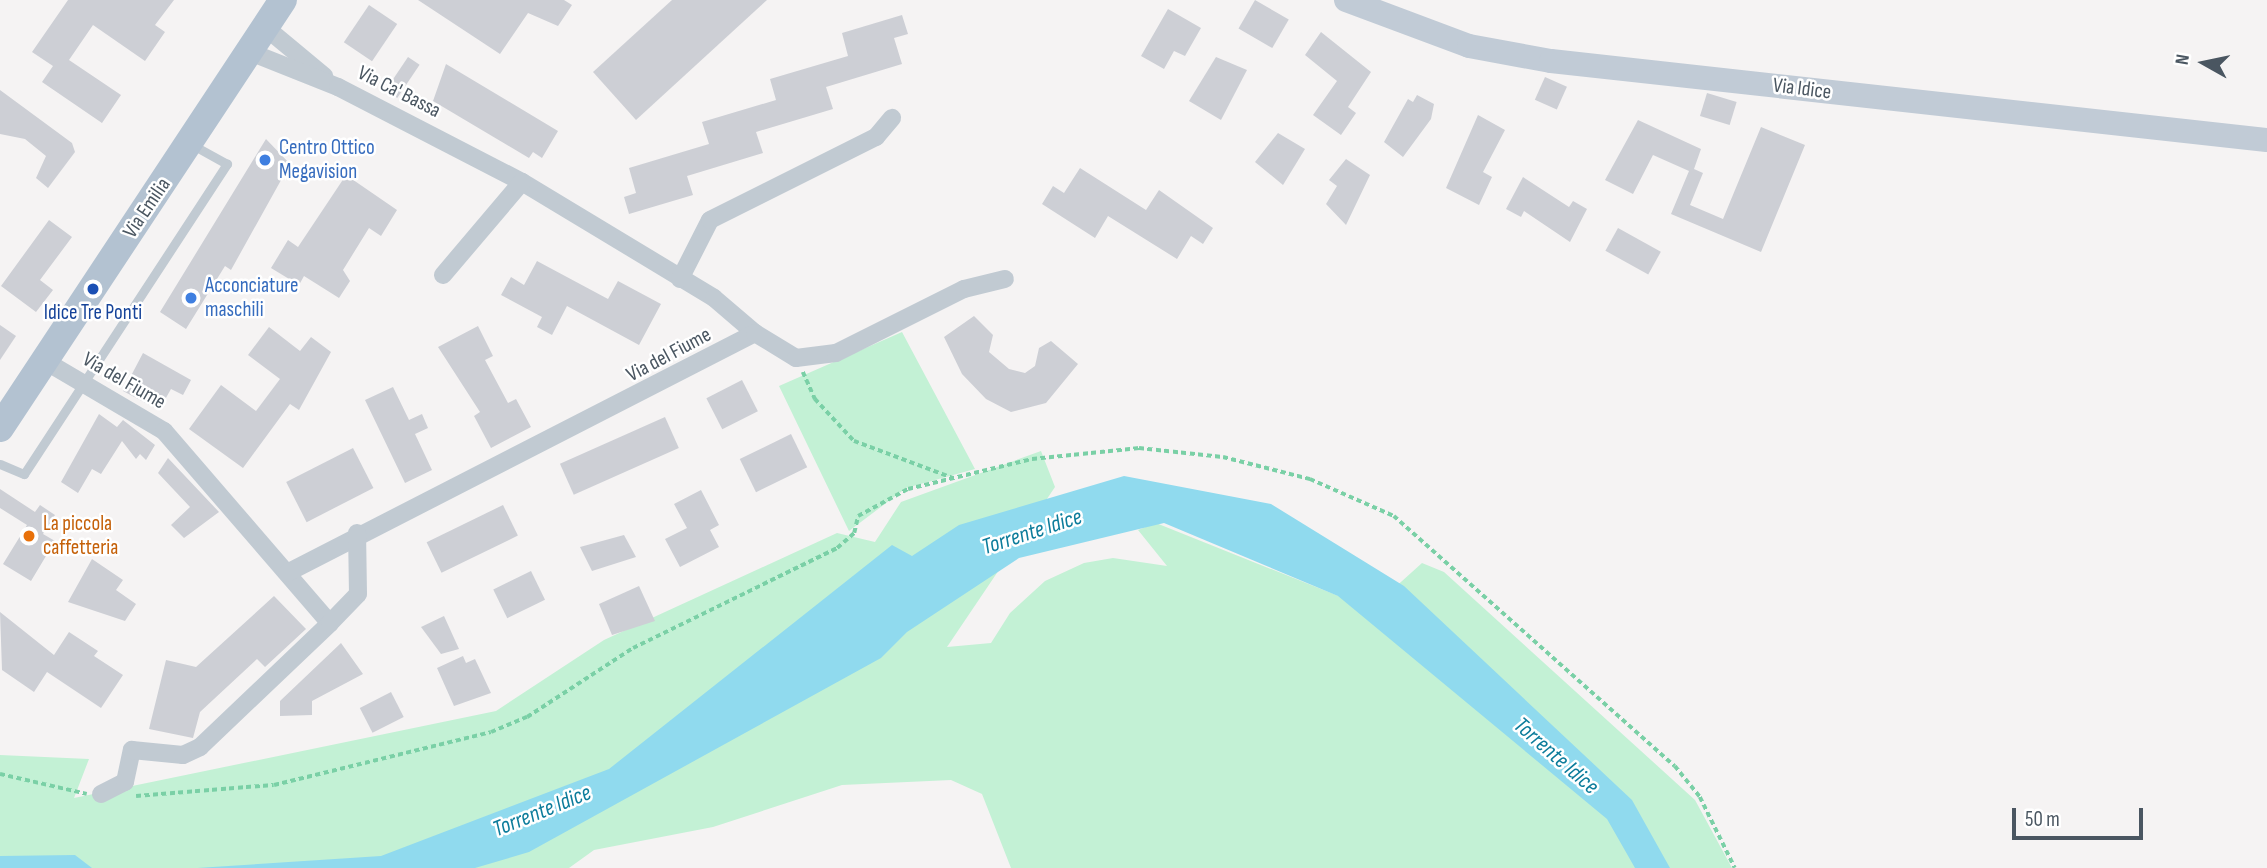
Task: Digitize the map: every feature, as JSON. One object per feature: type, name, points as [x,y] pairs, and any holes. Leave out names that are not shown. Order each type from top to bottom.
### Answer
[{"type":"main road","name":"Via Emilia","points":[[3,418],[45,361],[283,0]]},
{"type":"main road","name":"Via Idice","points":[[1346,0],[1469,46],[1551,61],[2267,140]]},
{"type":"street","points":[[265,27],[275,0]]},
{"type":"street","name":"Via Ca' Bassa","points":[[265,27],[338,87]]},
{"type":"street","name":"Via Ca' Bassa","points":[[250,52],[338,87],[522,182],[680,279],[755,333]]},
{"type":"street","points":[[680,279],[710,220],[876,137],[892,118]]},
{"type":"street","points":[[443,275],[522,182]]},
{"type":"street","points":[[755,333],[796,358],[836,353],[964,289],[1005,279]]},
{"type":"street","name":"Via del Fiume","points":[[287,573],[357,533],[504,466],[755,333]]},
{"type":"street","name":"Via del Fiume","points":[[45,361],[164,431],[330,623]]},
{"type":"street","points":[[101,794],[125,782],[132,750],[183,755],[200,747],[330,623],[358,594],[357,533]]},
{"type":"lane","points":[[0,464],[24,474],[227,164],[190,143]]},
{"type":"path","points":[[796,358],[815,399],[854,441],[955,478]]},
{"type":"path","points":[[0,774],[101,794],[208,795],[274,785],[491,732],[527,717],[633,649],[837,548],[854,533],[858,516],[908,489],[1032,459],[1139,448],[1223,457],[1310,479],[1394,516],[1675,766],[1700,797],[1735,868]]},
{"type":"green space","points":[[902,332],[975,469],[906,488],[849,531],[779,386]]},
{"type":"green space","points":[[1041,451],[1055,487],[947,647],[991,643],[1010,613],[1045,581],[1084,563],[1113,558],[1167,566],[1138,530],[1156,523],[1371,609],[1422,563],[1444,572],[1695,800],[1732,868],[1011,868],[982,794],[951,780],[842,785],[713,827],[594,850],[569,868],[0,868],[0,755],[89,759],[74,798],[496,711],[604,640],[837,533],[875,542],[901,502]]},
{"type":"water","name":"Torrente Idice","points":[[1124,476],[1271,504],[1404,586],[1632,800],[1670,868],[1635,868],[1607,819],[1338,596],[1164,523],[1019,558],[907,632],[881,658],[529,852],[475,868],[197,868],[381,856],[609,769],[892,545],[912,556],[959,525]]},
{"type":"water","points":[[75,855],[92,868],[0,868],[0,856]]},
{"type":"building","points":[[68,0],[174,0],[155,25],[165,32],[145,61],[93,25],[69,60],[121,95],[102,123],[42,82],[53,66],[32,52]]},
{"type":"building","points":[[418,0],[564,0],[572,5],[558,26],[528,13],[500,54]]},
{"type":"building","points":[[672,0],[767,0],[636,120],[593,72]]},
{"type":"building","points":[[1255,0],[1289,20],[1272,48],[1238,29]]},
{"type":"building","points":[[369,5],[397,24],[372,61],[344,42]]},
{"type":"building","points":[[1168,9],[1201,28],[1185,56],[1174,51],[1164,69],[1141,56]]},
{"type":"building","points":[[902,15],[908,34],[894,38],[902,64],[826,87],[833,109],[756,132],[763,153],[687,176],[693,195],[629,214],[624,197],[636,193],[629,168],[709,144],[702,122],[776,100],[770,79],[848,56],[842,33]]},
{"type":"building","points":[[1321,32],[1371,72],[1348,107],[1356,113],[1341,135],[1313,115],[1337,81],[1305,55]]},
{"type":"building","points":[[408,57],[420,65],[397,98],[386,90]]},
{"type":"building","points":[[1216,57],[1247,70],[1221,120],[1189,101]]},
{"type":"building","points":[[446,64],[558,131],[542,158],[533,152],[529,158],[433,101]]},
{"type":"building","points":[[1545,77],[1567,87],[1557,110],[1535,100]]},
{"type":"building","points":[[0,90],[72,143],[75,152],[48,188],[36,178],[46,156],[25,139],[0,134]]},
{"type":"building","points":[[1707,93],[1737,102],[1730,125],[1700,116]]},
{"type":"building","points":[[1417,95],[1434,104],[1431,119],[1403,157],[1384,142],[1408,99],[1413,102]]},
{"type":"building","points":[[1478,115],[1505,130],[1483,172],[1492,177],[1479,205],[1446,188]]},
{"type":"building","points":[[1638,120],[1701,149],[1694,169],[1703,173],[1690,205],[1723,219],[1761,127],[1805,145],[1761,252],[1671,214],[1689,171],[1653,155],[1633,194],[1605,180]]},
{"type":"building","points":[[1278,133],[1305,149],[1283,185],[1255,162]]},
{"type":"building","points":[[266,139],[290,164],[231,270],[225,266],[186,329],[160,312]]},
{"type":"building","points":[[1346,159],[1370,175],[1346,225],[1326,204],[1337,186],[1329,180]]},
{"type":"building","points":[[1080,168],[1146,210],[1159,190],[1213,228],[1203,244],[1191,236],[1177,259],[1108,216],[1095,238],[1042,204],[1053,186],[1064,193]]},
{"type":"building","points":[[346,175],[397,210],[381,236],[369,228],[343,270],[350,281],[339,298],[304,276],[299,285],[271,268],[288,240],[298,247]]},
{"type":"building","points":[[1523,177],[1569,207],[1573,201],[1587,209],[1570,242],[1524,211],[1521,217],[1506,209]]},
{"type":"building","points":[[49,220],[72,237],[40,280],[53,290],[36,312],[1,286]]},
{"type":"building","points":[[1618,228],[1661,252],[1648,274],[1605,251]]},
{"type":"building","points":[[537,261],[608,299],[618,281],[661,304],[639,345],[567,306],[552,335],[537,327],[542,317],[501,295],[511,277],[524,285]]},
{"type":"building","points":[[974,316],[993,335],[989,352],[1009,369],[1025,373],[1035,366],[1039,348],[1051,341],[1078,364],[1046,403],[1011,412],[986,399],[962,374],[944,337]]},
{"type":"building","points":[[0,325],[16,336],[0,360]]},
{"type":"building","points":[[478,326],[493,356],[485,360],[508,403],[516,399],[531,427],[491,448],[474,416],[480,412],[438,347]]},
{"type":"building","points":[[269,327],[300,351],[311,337],[331,352],[299,410],[290,404],[243,468],[189,429],[221,385],[256,411],[280,379],[248,355]]},
{"type":"building","points":[[143,353],[191,380],[183,395],[171,389],[159,410],[123,391]]},
{"type":"building","points":[[742,380],[758,411],[722,429],[706,398]]},
{"type":"building","points":[[393,387],[409,420],[422,414],[428,428],[415,434],[432,470],[405,483],[365,400]]},
{"type":"building","points":[[99,414],[117,427],[123,420],[155,445],[146,460],[140,454],[136,459],[122,441],[101,474],[92,469],[78,493],[61,482]]},
{"type":"building","points":[[665,417],[679,448],[574,495],[560,464]]},
{"type":"building","points":[[791,434],[807,467],[756,492],[740,459]]},
{"type":"building","points":[[353,448],[373,488],[307,522],[286,482]]},
{"type":"building","points":[[168,458],[219,512],[184,538],[171,525],[190,507],[158,473]]},
{"type":"building","points":[[0,489],[35,512],[40,505],[55,515],[43,534],[55,541],[31,581],[3,564],[27,525],[0,508]]},
{"type":"building","points":[[701,490],[719,525],[710,530],[719,547],[680,567],[665,539],[687,528],[674,504]]},
{"type":"building","points":[[503,505],[518,536],[442,573],[427,542]]},
{"type":"building","points":[[624,535],[636,557],[592,571],[580,547]]},
{"type":"building","points":[[92,559],[123,580],[116,590],[136,604],[125,621],[68,602]]},
{"type":"building","points":[[531,571],[545,600],[507,618],[493,589]]},
{"type":"building","points":[[639,586],[655,621],[612,635],[599,604]]},
{"type":"building","points":[[274,596],[306,629],[265,667],[257,659],[200,712],[193,738],[149,729],[166,660],[196,667]]},
{"type":"building","points":[[0,612],[54,655],[69,632],[98,651],[94,656],[123,675],[101,708],[47,672],[34,692],[2,670]]},
{"type":"building","points":[[444,616],[459,649],[441,654],[421,627]]},
{"type":"building","points":[[341,643],[363,674],[312,701],[312,715],[280,716],[280,701]]},
{"type":"building","points":[[463,656],[466,663],[475,659],[491,693],[454,706],[437,668]]},
{"type":"building","points":[[391,692],[404,717],[373,733],[360,708]]},
{"type":"place","name":"Centro Ottico Megavision","points":[[265,160]]},
{"type":"place","name":"Idice Tre Ponti","points":[[93,289]]},
{"type":"place","name":"Acconciature maschili","points":[[191,298]]},
{"type":"place","name":"La piccola caffetteria","points":[[29,536]]}]
